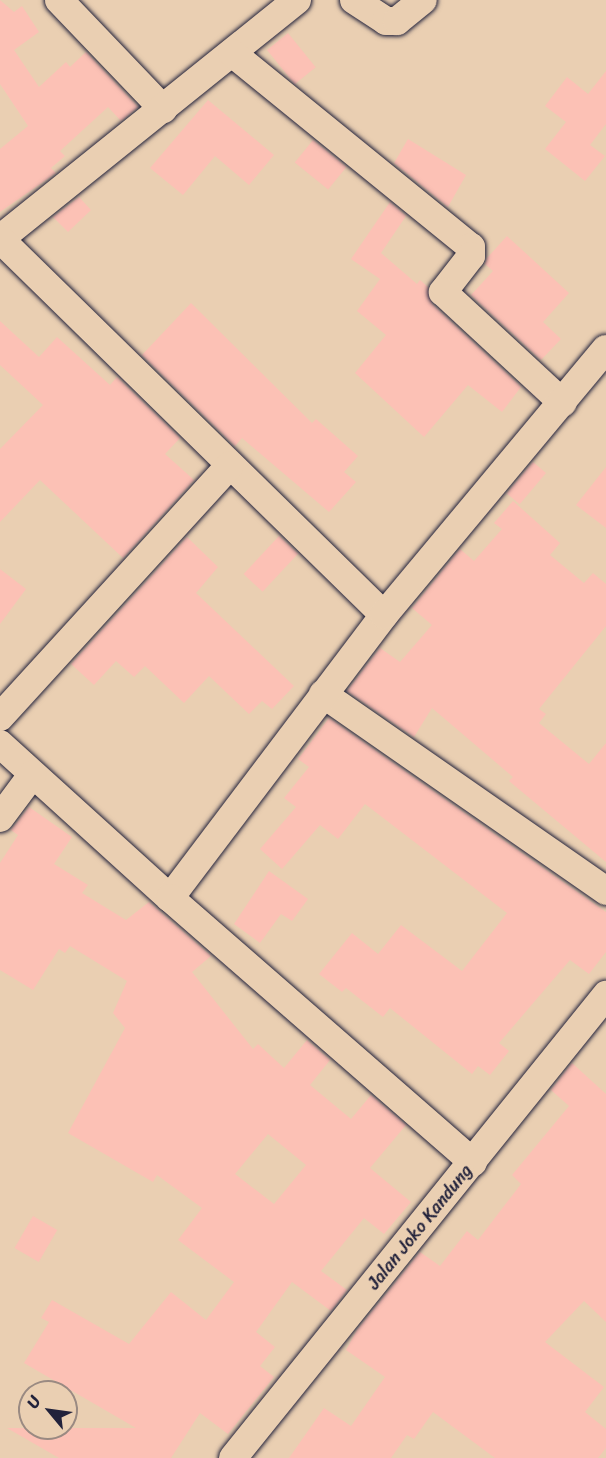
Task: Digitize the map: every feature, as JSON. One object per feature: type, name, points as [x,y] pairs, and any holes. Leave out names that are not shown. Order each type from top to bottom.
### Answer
[{"type":"street","points":[[59,0],[162,110]]},
{"type":"street","points":[[297,0],[0,239],[380,611]]},
{"type":"street","points":[[354,0],[386,21],[413,9]]},
{"type":"street","points":[[232,53],[471,247],[471,256],[443,292],[558,399]]},
{"type":"street","points":[[170,897],[323,694],[380,611],[558,399],[606,349]]},
{"type":"street","points":[[4,712],[230,465]]},
{"type":"street","points":[[323,694],[606,891]]},
{"type":"street","points":[[0,744],[147,878],[473,1162]]},
{"type":"street","points":[[0,818],[32,775]]},
{"type":"street","name":"Jalan Joko Kandung","points":[[233,1458],[606,995]]},
{"type":"building","points":[[0,0],[14,12],[22,6],[39,32],[14,50],[39,87],[66,62],[70,67],[86,52],[138,107],[121,121],[108,107],[60,151],[65,156],[51,168],[56,173],[0,212],[0,149],[28,126],[0,84]]},
{"type":"building","points":[[288,33],[316,67],[295,84],[267,50]]},
{"type":"building","points":[[606,71],[606,124],[590,145],[605,156],[585,181],[545,149],[566,122],[545,106],[567,77],[588,94]]},
{"type":"building","points":[[208,100],[274,155],[249,185],[215,156],[183,195],[150,168]]},
{"type":"building","points":[[408,139],[466,175],[448,207],[394,163]]},
{"type":"building","points":[[313,140],[346,167],[328,190],[295,163]]},
{"type":"building","points":[[79,197],[91,210],[68,232],[53,217]]},
{"type":"building","points":[[390,202],[406,216],[381,253],[417,284],[420,280],[428,287],[432,304],[521,387],[502,412],[468,385],[424,437],[355,373],[386,335],[357,311],[380,279],[351,259]]},
{"type":"building","points":[[507,236],[569,293],[543,322],[561,339],[541,360],[471,295],[493,271],[485,264],[487,258]]},
{"type":"building","points":[[191,303],[312,423],[316,419],[358,456],[344,472],[356,482],[329,512],[242,438],[235,446],[142,355]]},
{"type":"building","points":[[0,321],[39,357],[57,337],[110,385],[117,377],[180,438],[165,454],[194,480],[123,558],[40,480],[0,522],[0,449],[43,405],[0,365]]},
{"type":"building","points":[[533,462],[546,473],[520,504],[507,493]]},
{"type":"building","points":[[606,467],[606,528],[576,505]]},
{"type":"building","points":[[513,501],[560,543],[550,555],[584,583],[593,573],[606,584],[606,626],[539,709],[546,714],[539,723],[589,764],[606,743],[606,862],[509,781],[513,777],[432,708],[414,737],[347,691],[380,648],[400,662],[432,625],[412,608],[460,549],[474,561],[502,529],[494,523]]},
{"type":"building","points":[[279,536],[298,554],[263,592],[244,574]]},
{"type":"building","points":[[187,537],[218,567],[196,593],[294,686],[272,709],[262,701],[249,714],[209,676],[184,703],[145,666],[134,677],[116,661],[94,685],[71,664]]},
{"type":"building","points":[[0,569],[26,589],[0,624]]},
{"type":"building","points":[[329,718],[606,912],[606,952],[589,974],[570,960],[499,1043],[509,1051],[490,1075],[478,1066],[472,1074],[390,1008],[383,1017],[346,988],[342,992],[319,974],[352,933],[378,954],[401,925],[462,971],[507,913],[365,804],[338,839],[320,825],[282,869],[260,849],[296,807],[284,798],[309,767],[298,759]]},
{"type":"building","points":[[29,807],[72,837],[54,864],[88,885],[82,893],[126,920],[149,902],[211,956],[192,972],[253,1049],[258,1044],[284,1068],[307,1040],[330,1060],[310,1085],[351,1119],[371,1095],[406,1125],[370,1168],[411,1202],[384,1234],[364,1218],[321,1271],[347,1290],[331,1311],[292,1282],[256,1332],[275,1347],[260,1366],[274,1377],[228,1434],[200,1413],[171,1458],[59,1458],[28,1440],[78,1440],[78,1428],[136,1428],[78,1394],[78,1380],[53,1380],[24,1363],[49,1322],[41,1318],[52,1300],[129,1344],[171,1292],[206,1320],[234,1282],[178,1240],[202,1208],[157,1175],[153,1182],[68,1133],[125,1028],[113,1013],[127,981],[70,946],[65,953],[59,949],[33,990],[0,970],[0,863],[18,835],[11,830]],"holes":[[[268,1134],[306,1165],[274,1204],[235,1174]]]},
{"type":"building","points":[[269,871],[308,899],[292,921],[281,914],[260,943],[234,924]]},
{"type":"building","points":[[572,1063],[606,1094],[606,1322],[584,1301],[545,1342],[604,1387],[585,1412],[606,1429],[606,1448],[598,1458],[495,1458],[433,1412],[414,1439],[407,1435],[391,1458],[289,1458],[324,1408],[351,1426],[385,1377],[346,1350],[357,1330],[420,1252],[440,1266],[467,1231],[478,1240],[521,1184],[512,1175],[569,1106],[551,1090]]},
{"type":"building","points":[[33,1216],[57,1230],[39,1262],[14,1248]]},
{"type":"building","points":[[7,1428],[18,1428],[18,1434]]}]
